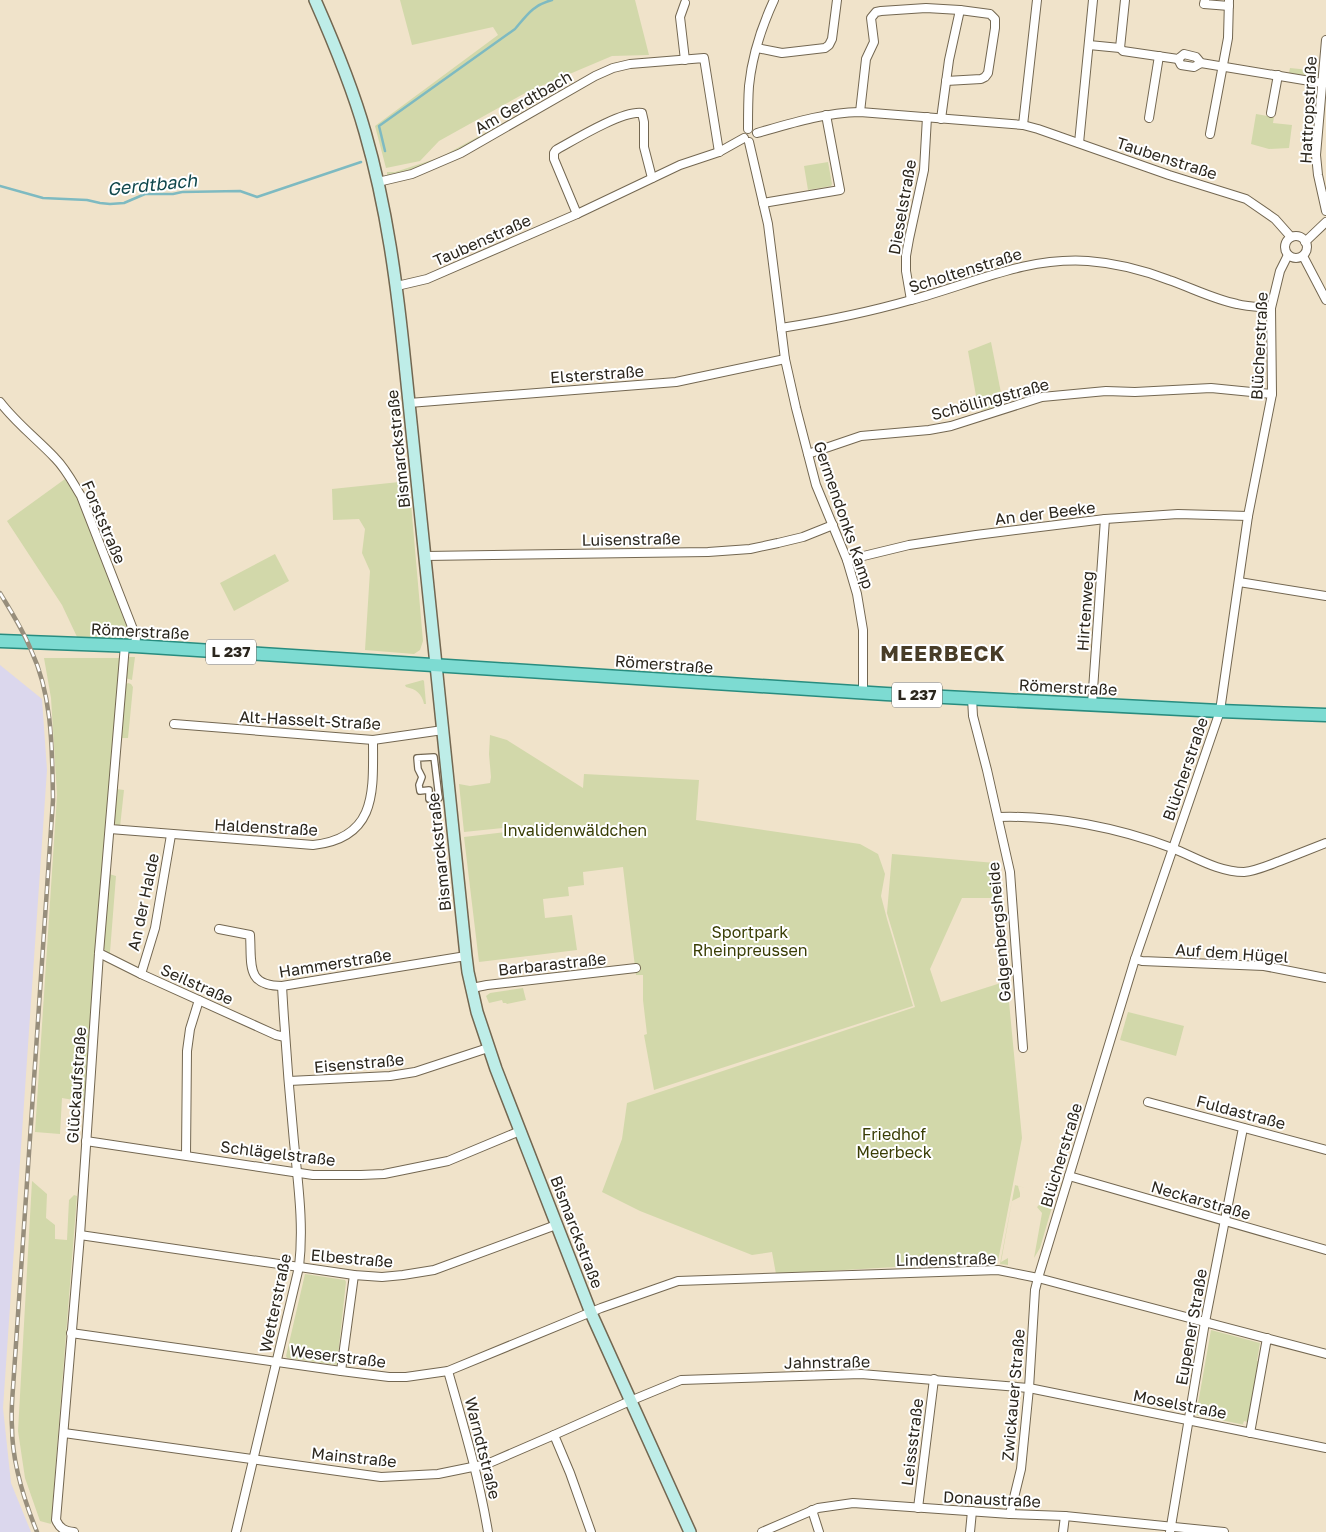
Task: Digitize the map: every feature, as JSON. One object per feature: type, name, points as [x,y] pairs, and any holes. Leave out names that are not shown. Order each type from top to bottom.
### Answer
[{"type":"main road","name":"Bismarckstraße","points":[[315,0],[341,59],[365,131],[378,182],[397,286],[466,956],[472,988],[488,1048],[556,1225],[591,1312],[690,1532]]},
{"type":"main road","name":"Römerstraße","points":[[0,641],[130,646],[863,693],[1326,715]]},
{"type":"street","points":[[748,129],[753,129],[757,133],[755,140],[747,140],[744,132],[748,129],[749,86],[757,48],[774,0]]},
{"type":"street","points":[[757,48],[782,53],[829,46],[832,39],[837,0]]},
{"type":"street","points":[[1023,125],[1037,0]]},
{"type":"street","points":[[1079,143],[1093,0]]},
{"type":"street","points":[[1120,48],[1125,0]]},
{"type":"street","points":[[1205,0],[1204,4],[1229,3],[1228,38],[1210,134]]},
{"type":"street","points":[[685,3],[680,17],[685,60]]},
{"type":"street","points":[[860,112],[866,59],[874,42],[871,22],[876,12],[926,8],[990,14],[995,19],[995,28],[988,72],[985,77],[981,79],[946,81]]},
{"type":"street","points":[[941,119],[948,60],[960,10]]},
{"type":"street","name":"Hattropstraße","points":[[1326,40],[1316,155],[1318,175],[1326,211]]},
{"type":"street","points":[[1089,45],[1120,48],[1178,59],[1184,54],[1196,56],[1201,63],[1278,75],[1323,85]]},
{"type":"street","points":[[1149,118],[1159,56]]},
{"type":"street","name":"Am Gerdtbach","points":[[378,182],[412,174],[461,154],[595,76],[613,68],[647,62],[704,58],[719,152]]},
{"type":"street","points":[[1271,113],[1278,75]]},
{"type":"street","points":[[577,214],[554,159],[554,153],[556,150],[588,133],[625,116],[636,112],[642,113],[644,147],[652,178]]},
{"type":"street","name":"Taubenstraße","points":[[757,133],[826,115],[860,112],[1023,125],[1246,199],[1275,219],[1291,237]]},
{"type":"street","points":[[763,203],[840,190],[826,115]]},
{"type":"street","name":"Dieselstraße","points":[[911,300],[906,271],[906,256],[924,170],[927,117]]},
{"type":"street","name":"Taubenstraße","points":[[397,286],[427,280],[577,214],[680,165],[747,140]]},
{"type":"street","name":"Germendonks Kamp","points":[[747,140],[763,203],[770,242],[785,359],[808,454],[816,486],[833,525],[857,594],[864,630],[863,693]]},
{"type":"street","points":[[1306,242],[1297,236],[1291,237],[1287,240],[1285,251],[1288,256],[1293,258],[1303,256],[1306,250],[1306,242],[1326,222]]},
{"type":"street","name":"Blücherstraße","points":[[1038,1278],[1135,959],[1220,711],[1248,516],[1272,394],[1271,308],[1280,271],[1288,256]]},
{"type":"street","points":[[1303,256],[1326,300]]},
{"type":"street","name":"Scholtenstraße","points":[[782,328],[828,320],[911,300],[1006,269],[1040,262],[1066,260],[1116,264],[1170,280],[1220,300],[1238,305],[1271,308]]},
{"type":"street","name":"Elsterstraße","points":[[409,402],[676,382],[785,359]]},
{"type":"street","name":"Schöllingstraße","points":[[808,454],[862,436],[929,430],[951,426],[1042,397],[1106,391],[1135,392],[1211,388],[1272,394]]},
{"type":"street","name":"Forststraße","points":[[0,402],[55,458],[69,475],[77,489],[136,637],[130,646]]},
{"type":"street","name":"An der Beeke","points":[[846,560],[910,545],[1105,519],[1178,514],[1248,516]]},
{"type":"street","name":"Hirtenweg","points":[[1092,704],[1105,519]]},
{"type":"street","name":"Luisenstraße","points":[[425,556],[742,550],[778,544],[804,537],[833,525]]},
{"type":"street","points":[[1239,582],[1326,596]]},
{"type":"street","name":"Glückaufstraße","points":[[74,1532],[65,1531],[59,1527],[56,1520],[80,1235],[98,953],[130,646]]},
{"type":"street","name":"Galgenbergsheide","points":[[972,698],[972,716],[987,770],[1010,872],[1023,1048]]},
{"type":"street","name":"Alt-Hasselt-Straße","points":[[174,724],[373,740],[443,730]]},
{"type":"street","name":"Haldenstraße","points":[[110,829],[171,835],[313,845],[323,844],[339,838],[355,828],[369,807],[373,783],[373,740]]},
{"type":"street","points":[[434,757],[439,798],[429,799],[429,790],[420,791],[422,777],[418,769],[417,758],[434,757]]},
{"type":"street","points":[[998,817],[1042,818],[1082,824],[1126,834],[1172,848],[1218,868],[1244,872],[1262,868],[1326,843]]},
{"type":"street","name":"An der Halde","points":[[141,974],[156,928],[171,835]]},
{"type":"street","name":"Hammerstraße","points":[[219,928],[250,936],[252,966],[256,979],[266,985],[282,986],[466,956]]},
{"type":"street","name":"Seilstraße","points":[[98,953],[276,1035],[285,1037]]},
{"type":"street","name":"Auf dem Hügel","points":[[1135,959],[1142,961],[1264,966],[1326,978]]},
{"type":"street","name":"Barbarastraße","points":[[472,988],[636,968]]},
{"type":"street","name":"Wetterstraße","points":[[236,1532],[299,1267],[302,1242],[282,986]]},
{"type":"street","points":[[186,1155],[187,1051],[190,1028],[200,1000]]},
{"type":"street","name":"Eisenstraße","points":[[289,1081],[390,1076],[415,1072],[488,1048]]},
{"type":"street","name":"Fuldastraße","points":[[1148,1102],[1326,1150]]},
{"type":"street","name":"Eupener Straße","points":[[1170,1529],[1205,1322],[1242,1128]]},
{"type":"street","name":"Schlägelstraße","points":[[86,1141],[297,1172],[333,1175],[384,1174],[448,1161],[520,1131]]},
{"type":"street","name":"Neckarstraße","points":[[1069,1176],[1326,1250]]},
{"type":"street","name":"Elbestraße","points":[[80,1235],[354,1275],[382,1277],[402,1276],[434,1270],[556,1225]]},
{"type":"street","name":"Lindenstraße","points":[[591,1312],[678,1281],[998,1270],[1038,1278],[1326,1354]]},
{"type":"street","points":[[341,1371],[354,1275]]},
{"type":"street","name":"Zwickauer Straße","points":[[1010,1514],[1021,1469],[1029,1388],[1035,1290],[1038,1278]]},
{"type":"street","name":"Weserstraße","points":[[71,1333],[341,1371],[389,1377],[406,1377],[448,1371],[591,1312]]},
{"type":"street","points":[[1250,1433],[1267,1338]]},
{"type":"street","name":"Warndtstraße","points":[[448,1371],[475,1466],[488,1532]]},
{"type":"street","name":"Jahnstraße","points":[[630,1401],[681,1380],[861,1374],[1029,1388]]},
{"type":"street","name":"Leissstraße","points":[[918,1508],[934,1379]]},
{"type":"street","name":"Moselstraße","points":[[1029,1388],[1326,1448]]},
{"type":"street","name":"Mainstraße","points":[[64,1433],[381,1477],[438,1474],[487,1464],[630,1401]]},
{"type":"street","points":[[554,1435],[591,1532]]},
{"type":"street","name":"Donaustraße","points":[[762,1532],[818,1508],[853,1503],[1065,1516],[1170,1529],[1224,1532]]},
{"type":"street","points":[[812,1510],[819,1532]]},
{"type":"street","points":[[970,1532],[972,1511]]},
{"type":"street","points":[[1064,1532],[1065,1516]]},
{"type":"shaded area","points":[[0,665],[42,699],[47,770],[3,1408],[11,1483],[31,1532],[0,1532]]},
{"type":"green space","points":[[400,0],[635,0],[649,55],[612,56],[527,92],[439,141],[420,161],[386,168],[375,126],[498,35],[493,27],[412,45]]},
{"type":"green space","points":[[706,54],[705,57],[621,65],[461,150],[411,171],[387,175],[387,172],[395,172],[441,157],[613,63],[645,59],[671,59]]},
{"type":"green space","points":[[1290,68],[1319,71],[1318,77],[1289,73]]},
{"type":"green space","points":[[1256,114],[1274,117],[1273,123],[1292,125],[1289,148],[1269,149],[1251,144]]},
{"type":"green space","points":[[828,162],[831,186],[808,190],[804,166]]},
{"type":"green space","points":[[991,342],[1003,403],[982,411],[978,407],[968,351]]},
{"type":"green space","points":[[65,479],[77,498],[131,637],[129,640],[78,639],[62,605],[7,521]]},
{"type":"green space","points":[[409,481],[423,641],[420,650],[414,654],[365,650],[370,571],[362,553],[365,529],[359,519],[333,520],[332,489]]},
{"type":"green space","points":[[275,554],[289,581],[234,611],[220,583]]},
{"type":"green space","points":[[129,657],[135,657],[132,680],[125,678]]},
{"type":"green space","points":[[44,658],[120,658],[85,1102],[62,1098],[60,1134],[35,1132],[57,795],[51,698]]},
{"type":"green space","points":[[423,680],[426,704],[424,704],[422,697],[418,693],[405,685]]},
{"type":"green space","points":[[128,683],[133,687],[128,738],[120,738],[124,686]]},
{"type":"green space","name":"Sportpark Rheinpreussen","points":[[490,735],[507,740],[583,788],[584,774],[699,780],[696,820],[860,844],[878,854],[885,874],[881,896],[913,1006],[654,1090],[644,1035],[647,1034],[643,1000],[643,975],[636,975],[623,867],[583,872],[584,885],[568,887],[569,896],[543,899],[545,918],[572,915],[577,950],[479,962],[464,837],[532,829],[531,825],[464,832],[459,784],[470,786],[490,783]]},
{"type":"green space","points":[[116,789],[124,790],[120,827],[113,820]]},
{"type":"green space","name":"Friedhof Meerbeck","points":[[892,854],[995,863],[1000,898],[962,898],[930,969],[941,1002],[1007,981],[1022,1138],[998,1261],[776,1274],[772,1252],[752,1255],[640,1211],[602,1192],[622,1139],[627,1103],[915,1007],[887,913]]},
{"type":"green space","points":[[109,874],[116,876],[110,953],[108,953],[104,949],[103,943]]},
{"type":"green space","points":[[523,988],[526,1000],[507,1004],[503,1003],[502,1000],[489,1003],[486,996],[490,993]]},
{"type":"green space","points":[[1128,1012],[1184,1026],[1176,1056],[1120,1040]]},
{"type":"green space","points":[[32,1181],[47,1194],[46,1218],[55,1225],[55,1239],[67,1240],[69,1200],[74,1195],[77,1196],[51,1524],[40,1521],[25,1478],[18,1431]]},
{"type":"green space","points":[[1015,1185],[1025,1188],[1018,1186],[1020,1197],[1012,1201],[1001,1262],[1008,1258],[1008,1265],[1000,1264]]},
{"type":"green space","points":[[1040,1204],[1052,1207],[1040,1248],[1034,1258],[1042,1213],[1037,1207]]},
{"type":"green space","points":[[305,1274],[345,1280],[346,1282],[337,1365],[287,1358],[286,1356]]},
{"type":"green space","points":[[1211,1330],[1260,1343],[1257,1361],[1260,1362],[1250,1423],[1244,1421],[1243,1424],[1245,1425],[1196,1415]]},
{"type":"waterway","name":"Gerdtbach","points":[[385,151],[379,126],[515,29],[535,8],[552,0]]},
{"type":"waterway","name":"Gerdtbach","points":[[0,186],[43,198],[87,200],[110,204],[124,203],[145,194],[173,194],[182,192],[240,191],[257,197],[361,162]]},
{"type":"railway","points":[[0,593],[24,635],[44,686],[50,724],[52,762],[53,800],[12,1412],[16,1467],[23,1494],[37,1532]]},
{"type":"district","name":"MEERBECK","points":[[943,654]]},
{"type":"park label","name":"Invalidenwäldchen","points":[[575,830]]}]
